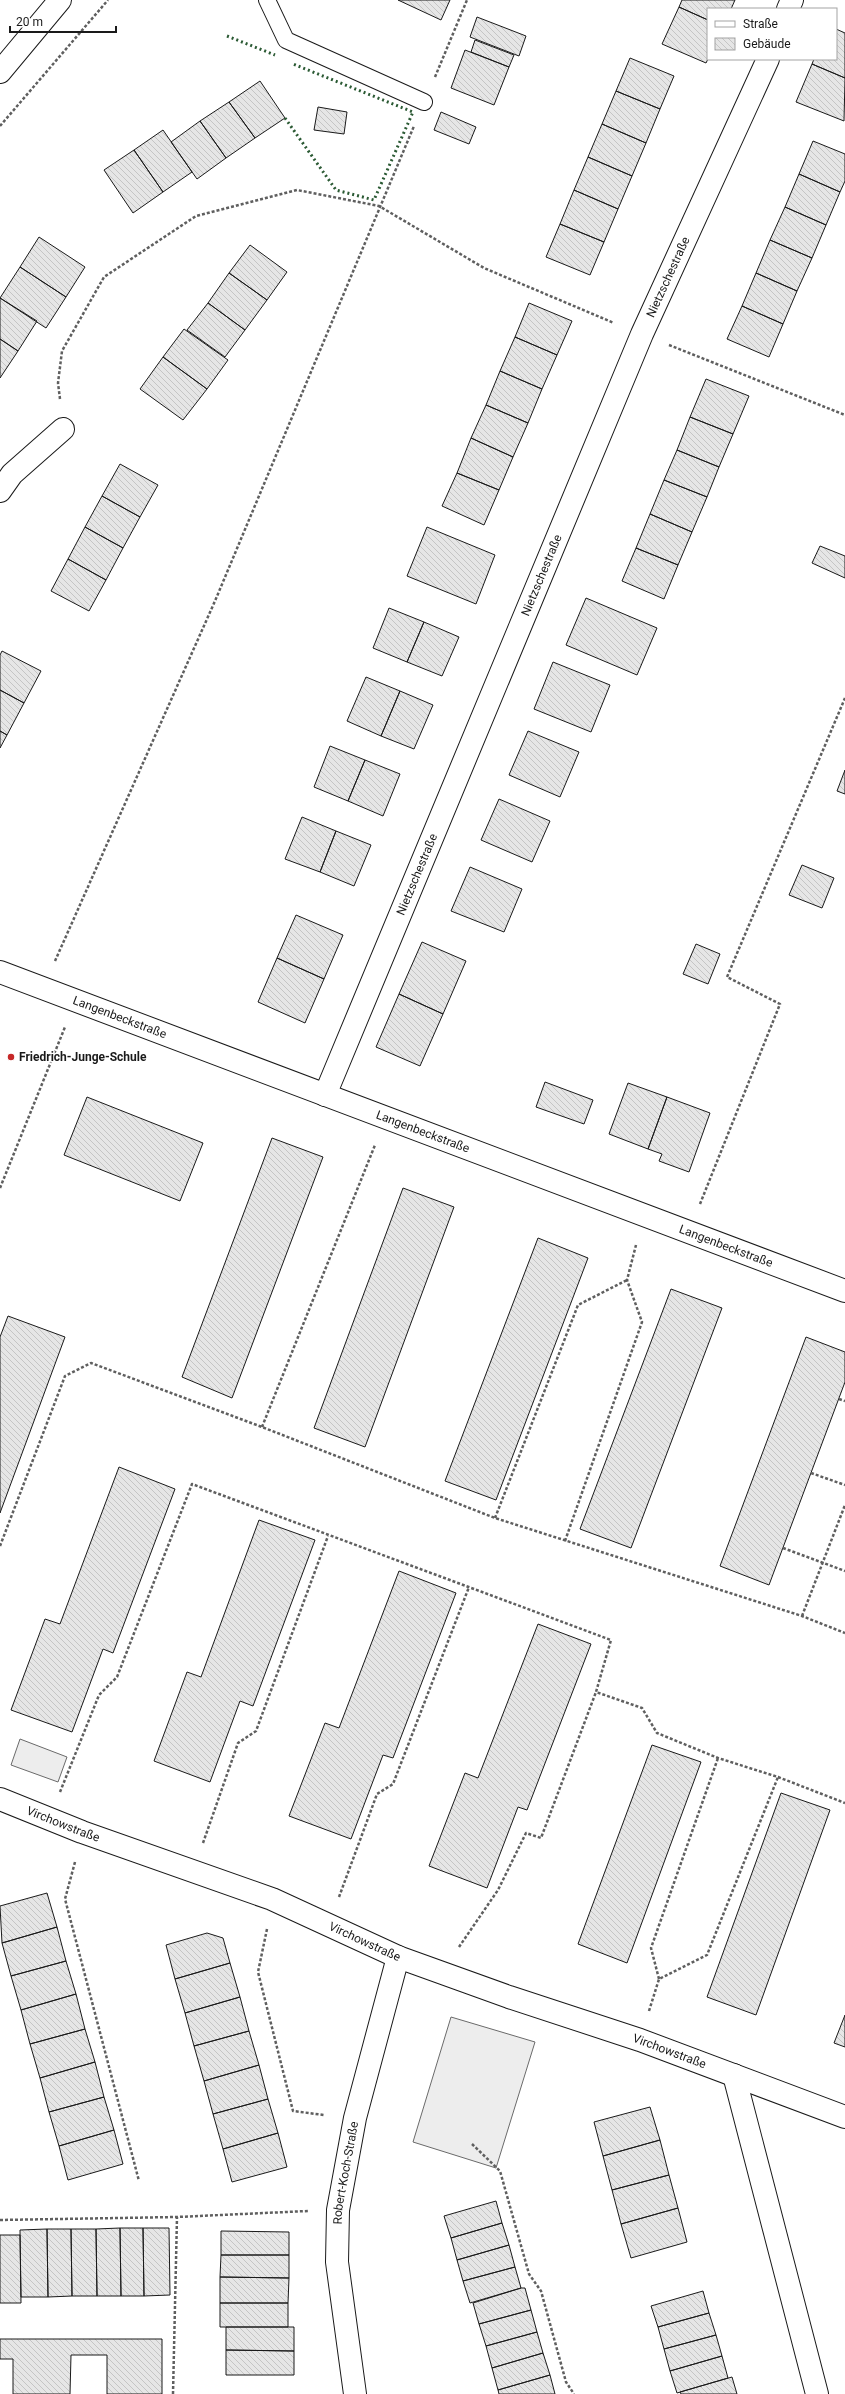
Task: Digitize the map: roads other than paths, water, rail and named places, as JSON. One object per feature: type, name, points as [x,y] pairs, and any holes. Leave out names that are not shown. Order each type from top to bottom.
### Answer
[{"type":"street","points":[[0,72],[60,0]]},
{"type":"street","name":"Nietzschestraße","points":[[325,1095],[642,334],[768,60]]},
{"type":"street","points":[[0,491],[12,474],[63,430]]},
{"type":"street","name":"Langenbeckstraße","points":[[0,972],[76,1002],[845,1291]]},
{"type":"street","name":"Virchowstraße","points":[[0,1799],[82,1832],[194,1870],[272,1899],[329,1923],[398,1957],[640,2040],[845,2117]]},
{"type":"street","name":"Robert-Koch-Straße","points":[[355,2394],[337,2262],[338,2210],[355,2118],[398,1957]]},
{"type":"street","points":[[734,2075],[818,2394]]},
{"type":"lane","points":[[267,0],[286,40],[424,102]]},
{"type":"place","name":"Friedrich-Junge-Schule","points":[[11,1057]]}]
